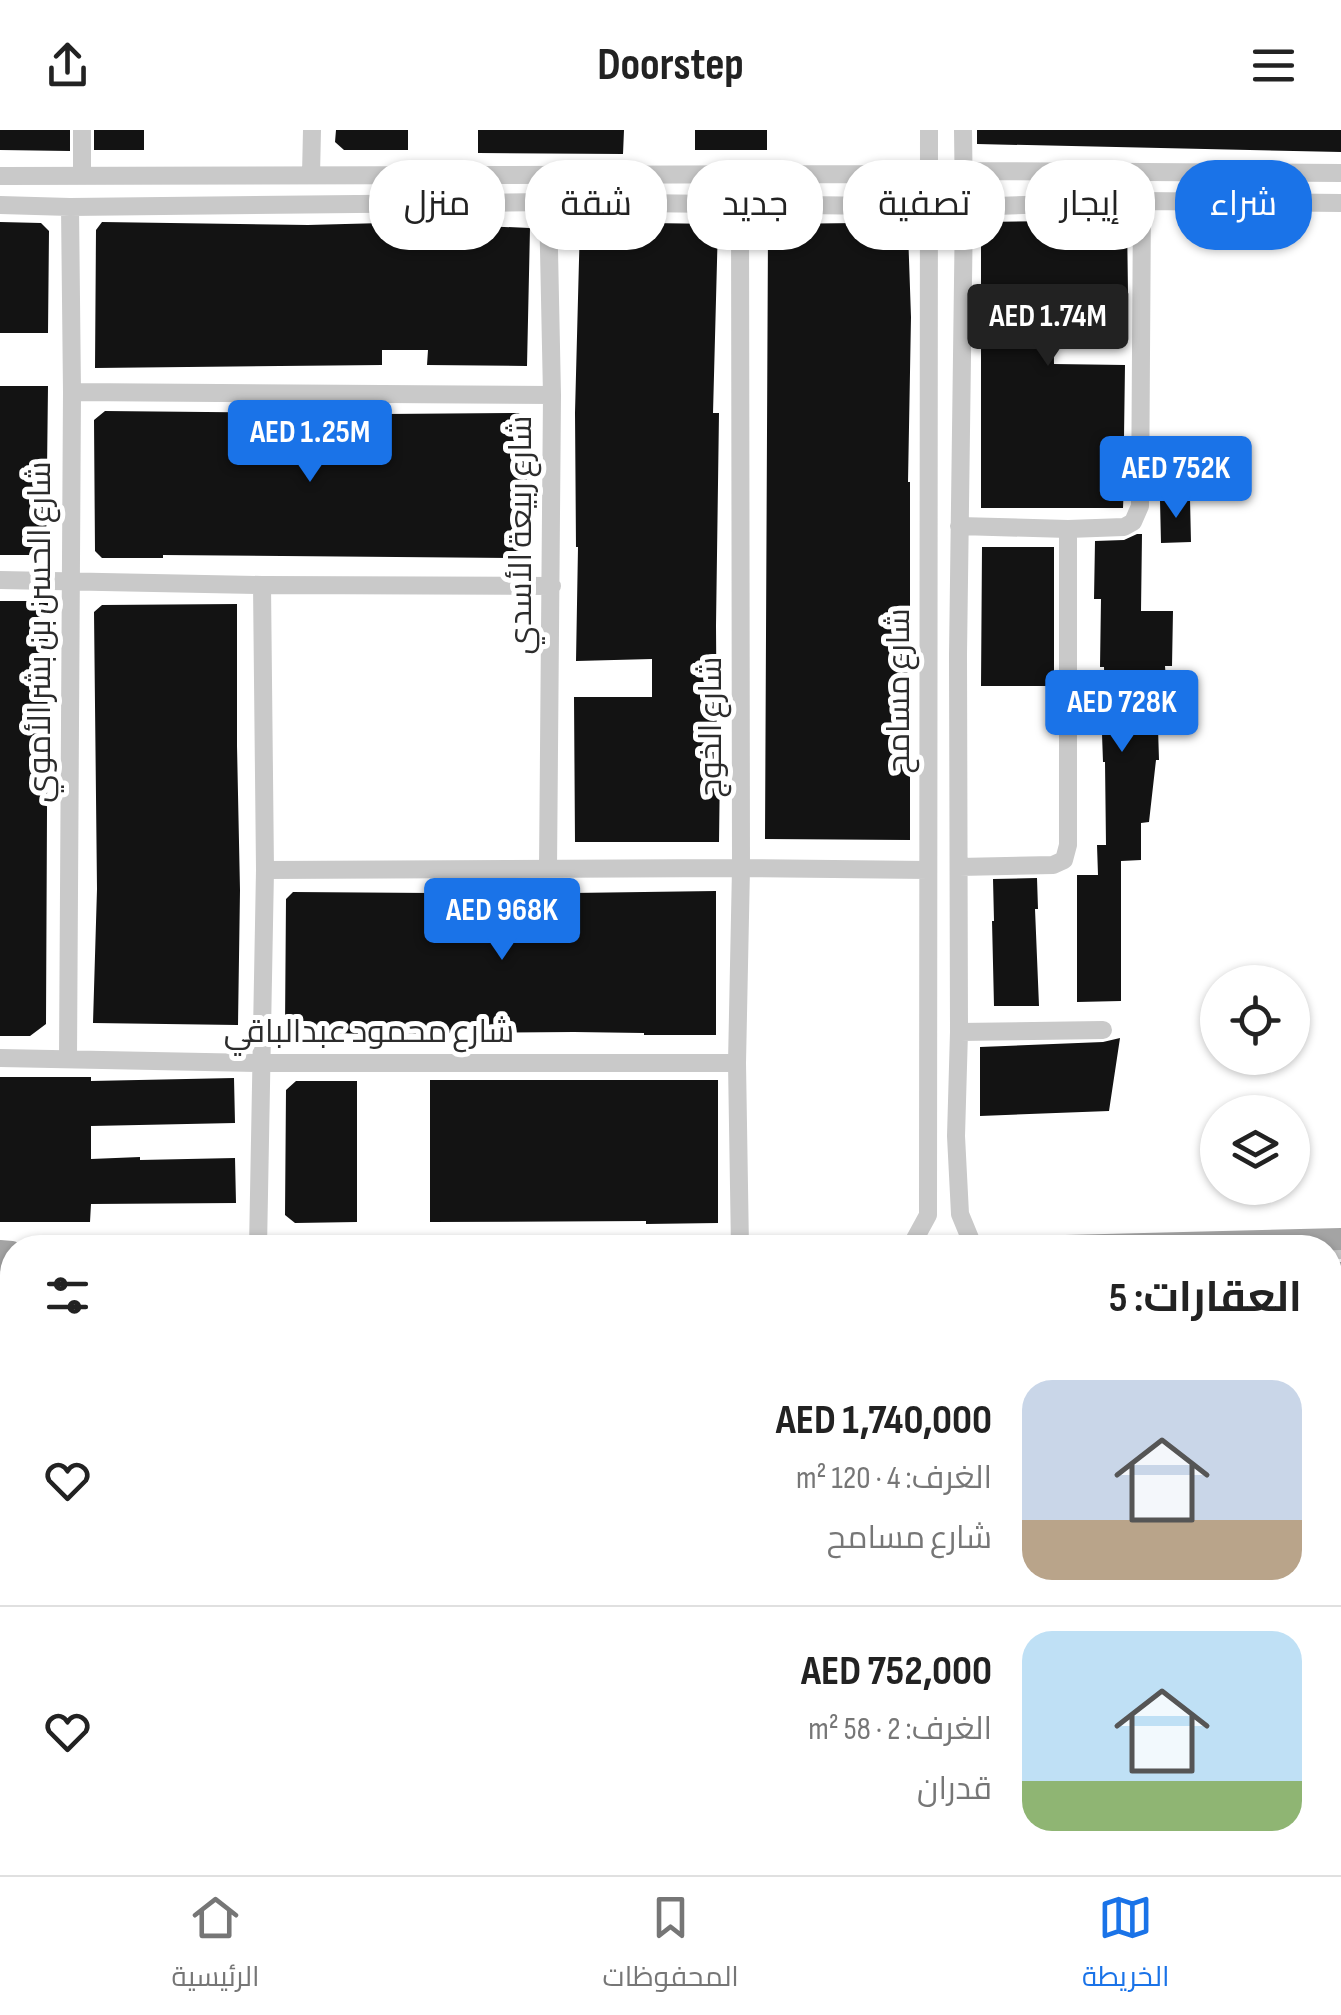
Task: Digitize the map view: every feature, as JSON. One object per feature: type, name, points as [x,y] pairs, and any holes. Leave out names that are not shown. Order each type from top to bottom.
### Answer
[{"type":"street","points":[[82,130],[82,176]]},
{"type":"street","points":[[311,175],[312,130]]},
{"type":"street","name":"شارع مسامح","points":[[929,130],[930,160]]},
{"type":"street","name":"شارع مسامح","points":[[963,130],[963,160]]},
{"type":"street","points":[[1005,171],[1341,173]]},
{"type":"street","points":[[0,176],[843,174]]},
{"type":"street","points":[[1155,201],[1341,204]]},
{"type":"street","points":[[0,205],[525,202]]},
{"type":"street","name":"شارع الحسن بن بشر الأموي","points":[[68,1058],[70,207]]},
{"type":"street","name":"شارع ربيعة الأسدي","points":[[548,869],[552,586],[549,250]]},
{"type":"street","name":"شارع الخوج","points":[[740,250],[740,1235]]},
{"type":"street","name":"شارع مسامح","points":[[917,1235],[928,1215],[929,1140],[928,250]]},
{"type":"street","name":"شارع مسامح","points":[[963,250],[956,1136],[960,1214],[969,1235]]},
{"type":"street","points":[[959,526],[1068,529],[1124,527],[1133,522],[1140,506],[1142,250]]},
{"type":"street","points":[[72,392],[552,395]]},
{"type":"street","points":[[959,868],[1053,865],[1064,860],[1068,844],[1068,529]]},
{"type":"street","points":[[0,580],[552,586]]},
{"type":"street","points":[[258,1235],[266,870],[262,585]]},
{"type":"street","points":[[928,830],[939,854],[948,854],[957,834]]},
{"type":"street","points":[[266,870],[928,870]]},
{"type":"street","points":[[928,908],[936,888],[945,884],[959,908]]},
{"type":"street","points":[[959,1032],[1103,1030]]},
{"type":"street","name":"شارع محمود عبدالباقي","points":[[0,1058],[260,1063],[737,1063]]},
{"type":"street","points":[[929,1140],[932,1152],[940,1158],[954,1149],[956,1136]]},
{"type":"building","points":[[0,130],[70,130],[70,151],[0,150]]},
{"type":"building","points":[[94,130],[144,130],[144,150],[94,150]]},
{"type":"building","points":[[336,130],[408,130],[408,150],[344,150],[335,142]]},
{"type":"building","points":[[478,130],[624,130],[623,154],[478,153]]},
{"type":"building","points":[[695,130],[767,130],[767,150],[695,150]]},
{"type":"building","points":[[977,130],[1341,130],[1341,152],[977,144]]},
{"type":"building","points":[[1025,221],[1025,250],[1127,250],[1128,293],[1053,294],[1054,364],[1125,365],[1123,508],[981,508],[981,250],[1005,250],[1005,222]]},
{"type":"building","points":[[0,222],[41,223],[49,231],[48,333],[0,333]]},
{"type":"building","points":[[102,222],[369,223],[369,250],[505,250],[505,227],[525,228],[525,250],[530,250],[527,366],[427,365],[428,350],[382,350],[382,365],[95,368],[96,230]]},
{"type":"building","points":[[667,223],[687,224],[687,250],[717,250],[713,413],[719,413],[719,842],[575,842],[574,697],[652,697],[652,659],[576,661],[579,250],[667,250]]},
{"type":"building","points":[[843,223],[843,250],[909,250],[910,840],[765,839],[768,250],[823,250],[823,224]]},
{"type":"building","points":[[0,386],[48,386],[46,555],[0,555]]},
{"type":"building","points":[[105,411],[519,413],[527,420],[527,547],[512,558],[102,558],[95,551],[94,420]]},
{"type":"building","points":[[1190,499],[1191,542],[1161,543],[1160,500]]},
{"type":"building","points":[[1142,534],[1141,611],[1173,611],[1172,666],[1165,666],[1167,695],[1160,695],[1159,760],[1149,822],[1141,823],[1141,860],[1121,861],[1121,1001],[1077,1002],[1077,875],[1098,875],[1097,845],[1106,845],[1101,706],[1105,706],[1104,667],[1100,667],[1101,599],[1094,599],[1095,541],[1124,540]]},
{"type":"building","points":[[982,547],[1054,547],[1054,686],[981,686]]},
{"type":"building","points":[[0,601],[48,601],[46,1024],[30,1036],[0,1036]]},
{"type":"building","points":[[237,604],[238,1025],[93,1023],[97,889],[94,612],[102,605]]},
{"type":"building","points":[[1037,878],[1039,1006],[994,1006],[993,879]]},
{"type":"building","points":[[716,891],[716,1035],[362,1034],[290,1031],[285,1027],[286,899],[293,892]]},
{"type":"building","points":[[1120,1038],[1109,1111],[980,1116],[980,1047]]},
{"type":"building","points":[[0,1077],[91,1077],[91,1081],[234,1078],[235,1123],[91,1126],[91,1159],[235,1158],[236,1203],[91,1204],[90,1222],[0,1222]]},
{"type":"building","points":[[430,1080],[718,1080],[718,1223],[430,1222]]},
{"type":"building","points":[[296,1081],[357,1081],[357,1222],[295,1223],[285,1215],[286,1090]]}]
